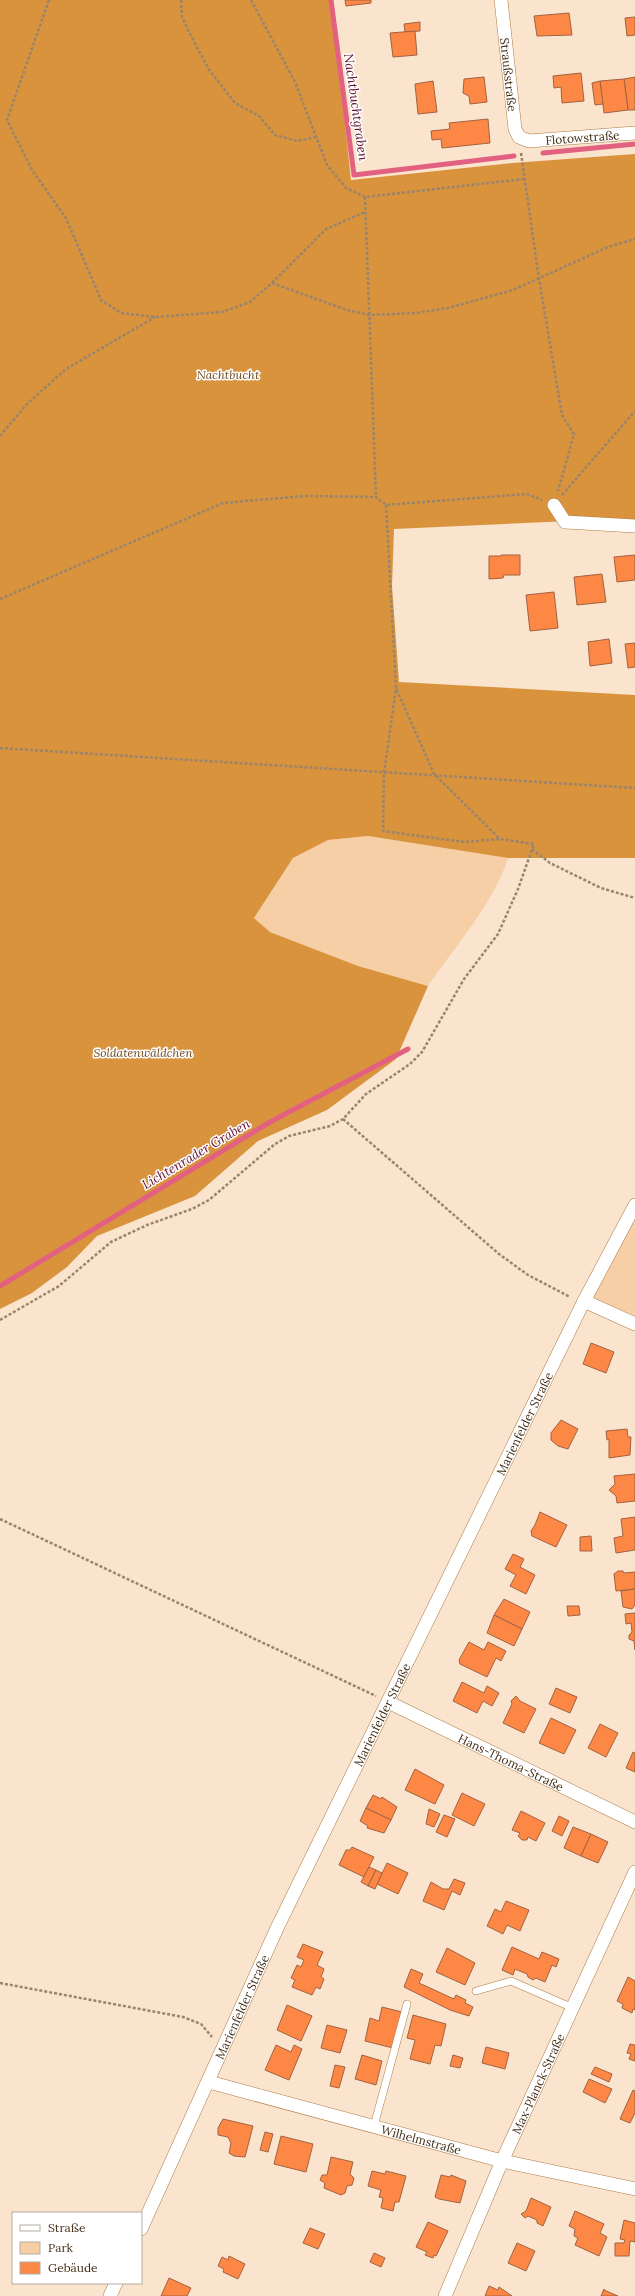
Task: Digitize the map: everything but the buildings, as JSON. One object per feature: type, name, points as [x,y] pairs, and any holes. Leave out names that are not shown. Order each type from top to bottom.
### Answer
[{"type":"street","name":"Straußstraße","points":[[501,0],[515,129],[524,139]]},
{"type":"street","name":"Flotowstraße","points":[[524,139],[635,133]]},
{"type":"street","points":[[554,504],[565,522],[635,526]]},
{"type":"street","name":"Marienfelder Straße","points":[[142,2227],[209,2082],[278,1926],[584,1302],[635,1205]]},
{"type":"street","points":[[584,1302],[635,1324]]},
{"type":"street","name":"Hans-Thoma-Straße","points":[[388,1702],[635,1822]]},
{"type":"street","name":"Max-Planck-Straße","points":[[445,2296],[502,2161],[635,1872]]},
{"type":"street","name":"Wilhelmstraße","points":[[209,2082],[502,2161],[635,2189]]},
{"type":"street","points":[[110,2296],[116,2284]]},
{"type":"lane","points":[[476,1991],[511,1981],[573,2008]]},
{"type":"lane","points":[[374,2126],[407,2004]]},
{"type":"path","points":[[49,0],[7,120],[32,170],[66,218],[101,300],[121,313],[156,317],[222,312],[250,302],[272,283],[326,229],[365,212]]},
{"type":"path","points":[[181,0],[182,17],[196,46],[210,72],[235,103],[259,116],[275,135],[297,141],[316,138]]},
{"type":"path","points":[[252,0],[295,82],[327,165],[346,188],[365,197],[524,179]]},
{"type":"path","points":[[524,139],[524,179],[562,415],[574,434],[554,504]]},
{"type":"path","points":[[365,197],[376,497]]},
{"type":"path","points":[[272,283],[346,310],[370,315],[416,313],[448,308],[513,290],[608,247],[635,239]]},
{"type":"path","points":[[0,436],[27,404],[66,369],[156,317]]},
{"type":"path","points":[[554,504],[635,411]]},
{"type":"path","points":[[0,599],[222,503],[306,496],[376,497],[386,504],[527,494],[554,504]]},
{"type":"path","points":[[0,1320],[60,1286],[111,1242],[147,1225],[192,1209],[209,1200],[235,1179],[263,1153],[284,1138],[330,1126],[343,1119],[366,1094],[410,1064],[422,1052],[464,979],[501,930],[534,844],[500,839],[464,842],[383,831],[384,773],[396,688],[386,504]]},
{"type":"path","points":[[396,688],[434,774],[500,839]]},
{"type":"path","points":[[0,748],[384,773],[434,774],[635,788]]},
{"type":"path","points":[[532,849],[550,863],[602,888],[635,898]]},
{"type":"path","points":[[343,1119],[516,1267],[547,1286],[584,1302]]},
{"type":"path","points":[[0,1519],[388,1702]]},
{"type":"path","points":[[0,1983],[184,2017],[201,2024],[213,2039],[224,2047]]},
{"type":"green space","points":[[0,0],[332,0],[351,180],[512,163],[635,154],[635,521],[569,521],[394,529],[392,586],[399,682],[635,695],[635,858],[508,858],[368,836],[328,840],[293,858],[254,918],[270,932],[358,966],[428,986],[396,1059],[327,1110],[258,1141],[195,1196],[97,1236],[67,1267],[32,1293],[0,1309]]},
{"type":"green space","points":[[368,836],[508,858],[494,891],[484,907],[428,986],[358,966],[270,932],[254,918],[293,858],[328,840]]},
{"type":"green space","points":[[632,1223],[635,1223],[635,1316],[593,1297]]},
{"type":"waterway","name":"Nachtbuchtgraben","points":[[331,0],[354,175],[514,156]]},
{"type":"waterway","name":"Nachtbuchtgraben","points":[[543,153],[635,144]]},
{"type":"waterway","name":"Lichtenrader Graben","points":[[0,1286],[270,1122],[408,1049]]},
{"type":"park label","name":"Nachtbucht","points":[[228,374]]},
{"type":"park label","name":"Soldatenwäldchen","points":[[143,1052]]}]
